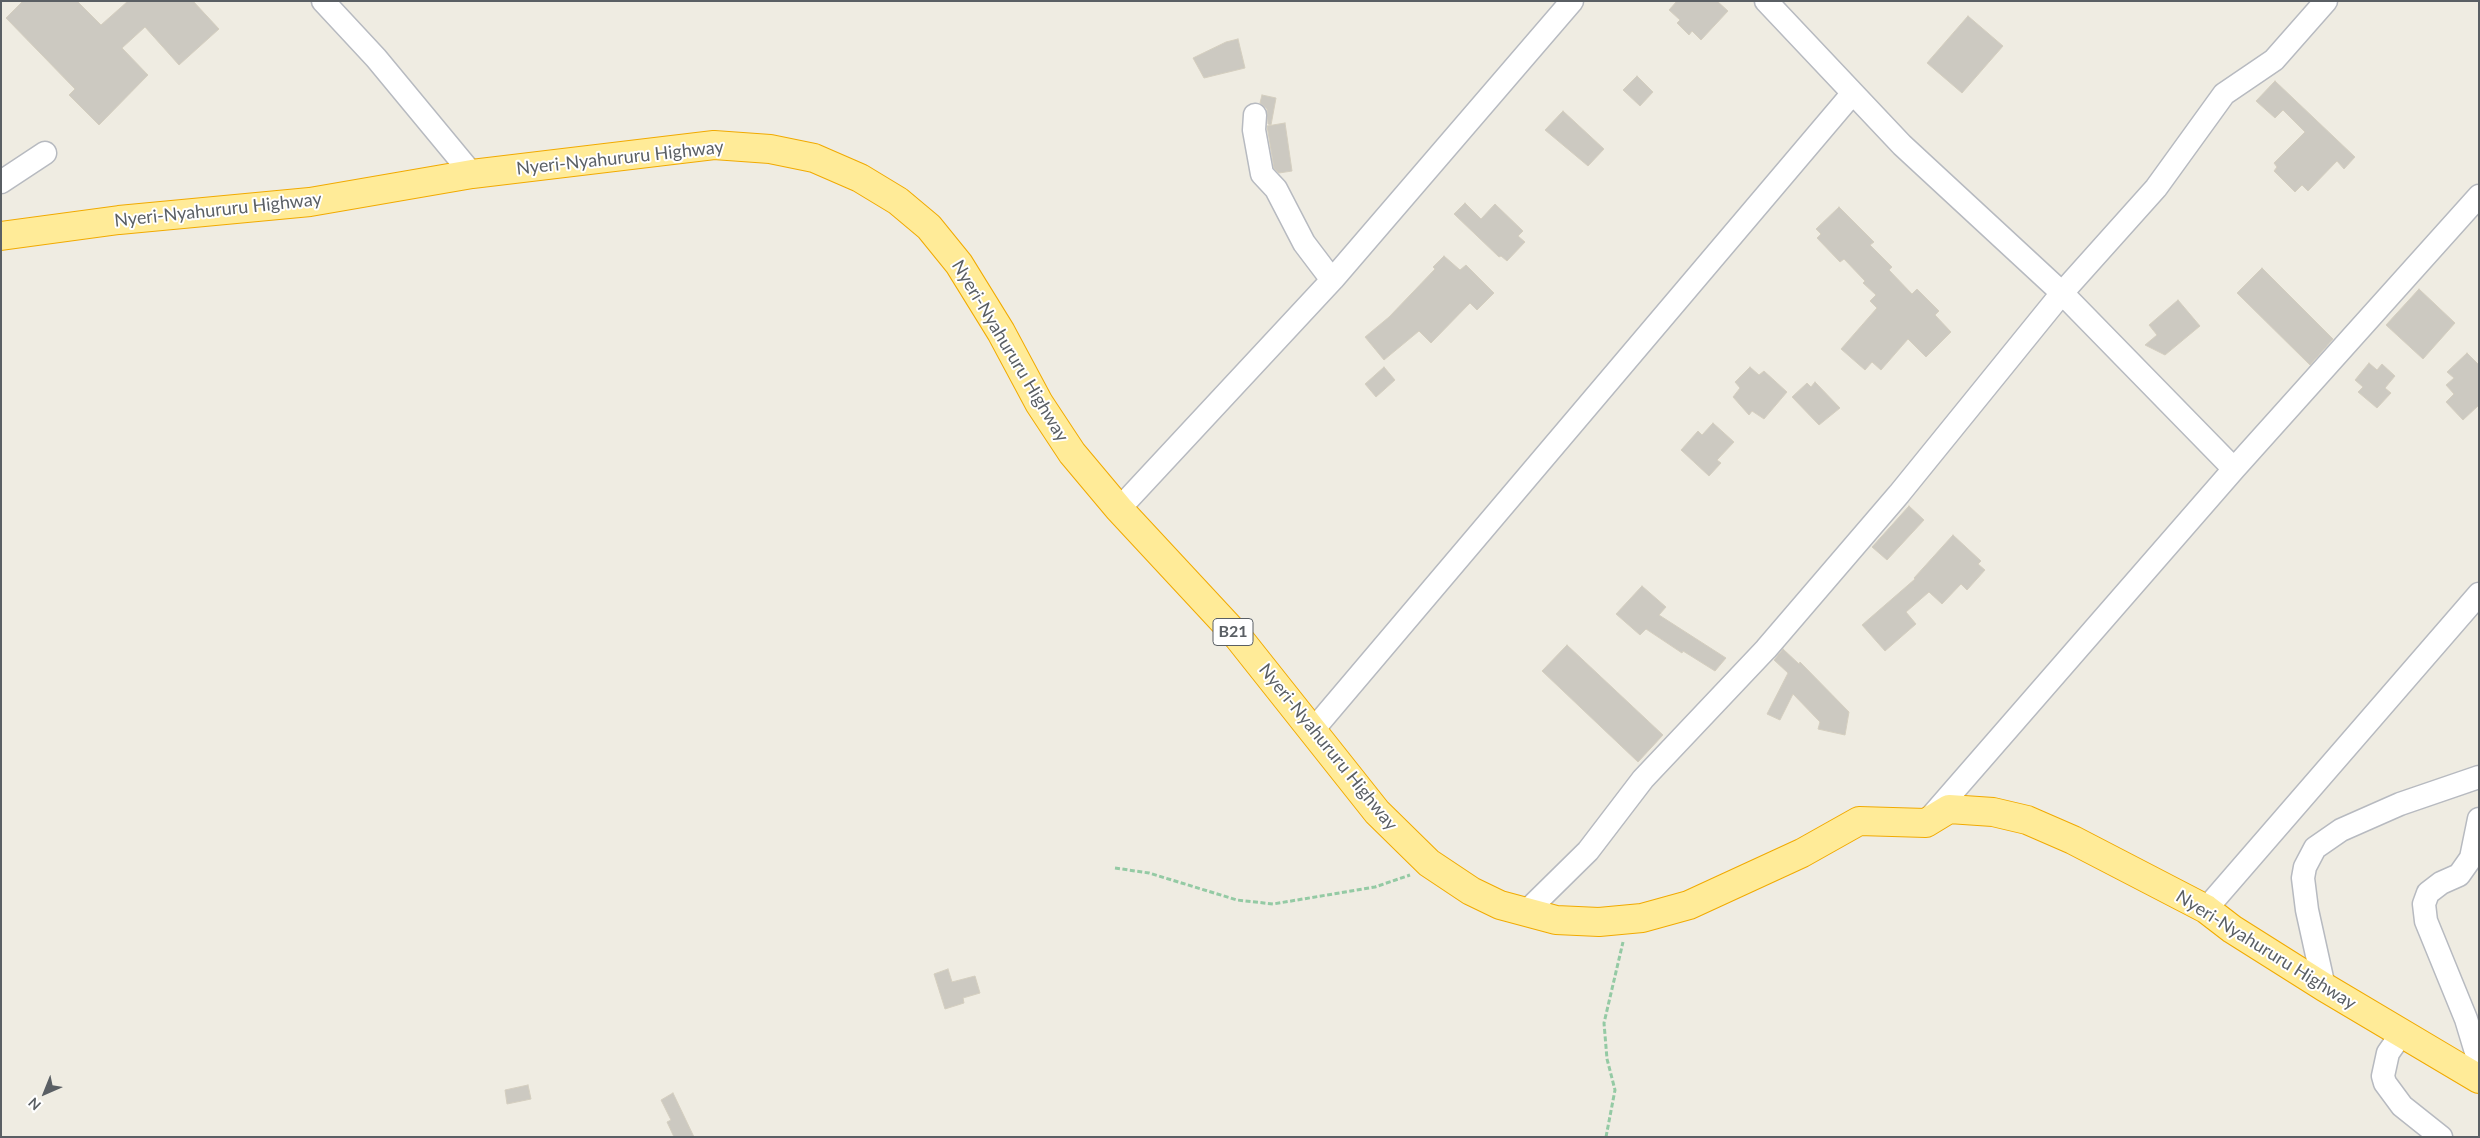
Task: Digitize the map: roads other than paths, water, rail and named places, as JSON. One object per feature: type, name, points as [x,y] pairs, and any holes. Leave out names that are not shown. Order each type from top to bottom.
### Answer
[{"type":"highway","name":"Nyeri-Nyahururu Highway","points":[[1,236],[119,220],[310,202],[472,174],[714,145],[770,149],[814,158],[860,178],[898,201],[930,228],[959,264],[1001,332],[1039,403],[1072,453],[1119,509],[1238,637],[1377,812],[1434,867],[1471,891],[1500,906],[1556,920],[1599,922],[1642,918],[1689,905],[1802,853],[1858,821],[1926,823],[1949,809],[1994,812],[2027,820],[2073,840],[2206,909],[2232,930],[2479,1079]]},
{"type":"street","points":[[323,1],[376,58],[472,174]]},
{"type":"street","points":[[1119,509],[1332,280],[1572,1]]},
{"type":"street","points":[[1766,1],[1852,94],[1902,144],[2062,293],[2234,469]]},
{"type":"street","points":[[1525,913],[1588,850],[1643,780],[1766,649],[1899,494],[2062,293],[2156,188],[2224,94],[2274,60],[2326,1]]},
{"type":"street","points":[[1313,730],[1852,94]]},
{"type":"street","points":[[1254,115],[1254,130],[1262,174],[1276,189],[1304,243],[1332,280]]},
{"type":"street","points":[[1,182],[45,153]]},
{"type":"street","points":[[1926,823],[2234,469],[2479,196]]},
{"type":"street","points":[[2206,909],[2479,594]]},
{"type":"street","points":[[2324,987],[2307,910],[2303,878],[2305,867],[2315,848],[2341,830],[2392,808],[2479,777]]},
{"type":"street","points":[[2479,819],[2470,858],[2459,876],[2441,883],[2428,893],[2424,904],[2426,921],[2466,1019],[2479,1062]]},
{"type":"street","points":[[2402,1033],[2388,1053],[2384,1071],[2385,1083],[2402,1106],[2441,1137]]}]
